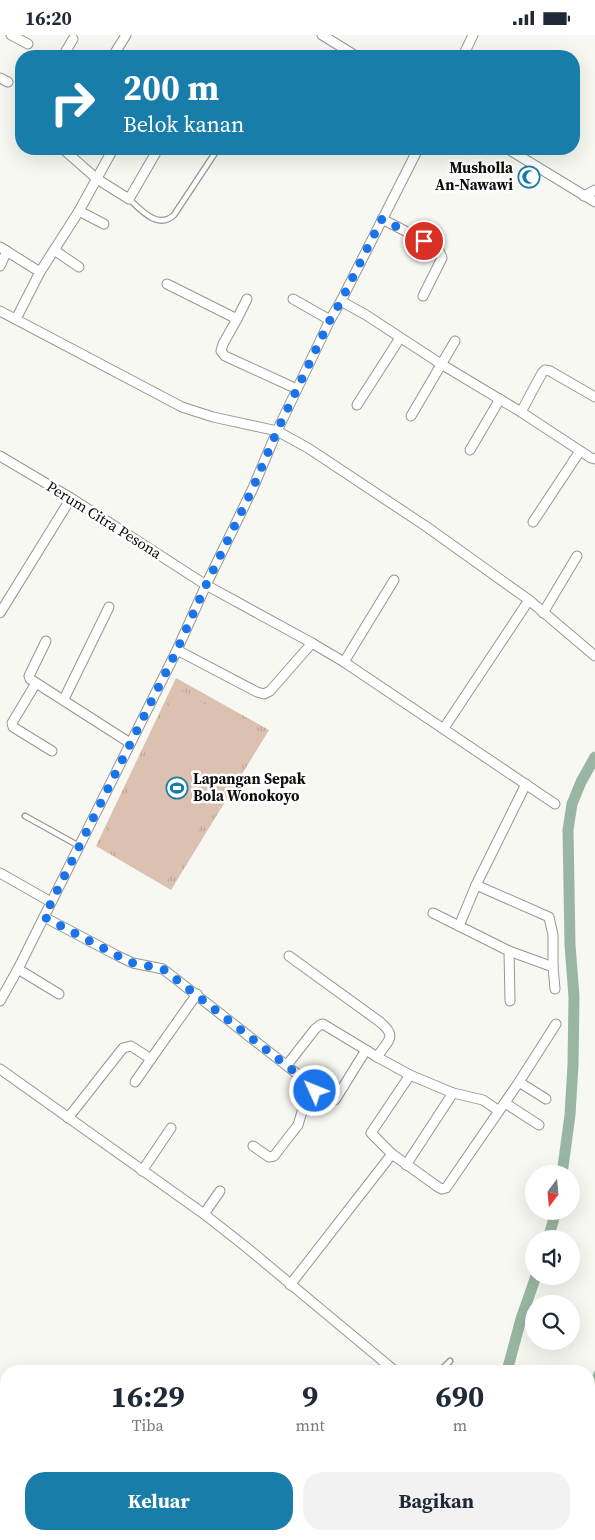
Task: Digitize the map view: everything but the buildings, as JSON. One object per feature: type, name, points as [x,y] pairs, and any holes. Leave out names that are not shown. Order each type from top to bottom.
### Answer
[{"type":"street","points":[[11,35],[28,45]]},
{"type":"street","points":[[117,50],[126,35]]},
{"type":"street","points":[[322,35],[336,39],[349,50]]},
{"type":"street","points":[[466,50],[473,35]]},
{"type":"street","points":[[66,50],[73,39]]},
{"type":"street","points":[[70,155],[96,179],[129,199],[155,155]]},
{"type":"street","points":[[16,319],[40,272],[79,211],[109,155]]},
{"type":"street","points":[[0,1001],[18,969],[177,650],[330,320],[415,155]]},
{"type":"street","points":[[518,155],[595,202]]},
{"type":"street","points":[[584,196],[595,190]]},
{"type":"street","points":[[79,211],[104,224]]},
{"type":"street","points":[[382,219],[441,251],[442,258],[423,296]]},
{"type":"street","points":[[0,266],[4,249],[40,272]]},
{"type":"street","points":[[54,250],[79,267]]},
{"type":"street","points":[[167,284],[237,319]]},
{"type":"street","points":[[247,299],[222,344],[221,351],[297,389]]},
{"type":"street","points":[[293,299],[330,320]]},
{"type":"street","points":[[341,301],[595,459]]},
{"type":"street","points":[[0,311],[182,407],[213,417],[277,431],[308,448],[427,527],[529,600],[595,656]]},
{"type":"street","points":[[357,405],[400,338]]},
{"type":"street","points":[[411,416],[455,341]]},
{"type":"street","points":[[522,412],[545,370],[595,397]]},
{"type":"street","points":[[470,450],[500,399]]},
{"type":"street","points":[[533,522],[580,451]]},
{"type":"street","name":"Perum Citra Pesona","points":[[0,456],[71,497],[206,585],[312,643],[344,663],[444,728],[555,804]]},
{"type":"street","points":[[0,613],[71,497]]},
{"type":"street","points":[[543,613],[577,556]]},
{"type":"street","points":[[344,663],[394,580]]},
{"type":"street","points":[[444,728],[529,600]]},
{"type":"street","points":[[64,699],[108,607]]},
{"type":"street","points":[[46,641],[29,676],[36,683],[64,699],[130,743]]},
{"type":"street","points":[[177,650],[264,694],[270,691],[312,643]]},
{"type":"street","points":[[36,683],[12,723],[13,727],[52,751]]},
{"type":"street","points":[[459,926],[476,885],[526,783]]},
{"type":"street","points":[[0,873],[51,902]]},
{"type":"street","points":[[476,885],[549,917],[553,935],[555,989]]},
{"type":"street","points":[[433,913],[509,951],[554,967]]},
{"type":"street","points":[[44,917],[127,960],[163,969],[314,1087],[314,1094],[304,1105],[298,1125],[272,1157],[269,1157],[253,1146]]},
{"type":"street","points":[[509,951],[510,1001]]},
{"type":"street","points":[[289,956],[389,1030],[390,1038],[377,1057]]},
{"type":"street","points":[[18,969],[59,994]]},
{"type":"street","points":[[134,1082],[197,995]]},
{"type":"street","points":[[290,1067],[315,1029],[323,1023],[410,1075],[453,1093],[483,1099],[499,1111]]},
{"type":"street","points":[[410,1075],[370,1133],[406,1165],[438,1187],[446,1188],[505,1103],[556,1024]]},
{"type":"street","points":[[68,1118],[124,1048],[131,1046],[151,1059]]},
{"type":"street","points":[[335,1100],[366,1050]]},
{"type":"street","points":[[0,1069],[204,1214],[387,1365]]},
{"type":"street","points":[[519,1082],[546,1099]]},
{"type":"street","points":[[406,1165],[453,1093]]},
{"type":"street","points":[[505,1103],[539,1125]]},
{"type":"street","points":[[142,1171],[171,1128]]},
{"type":"street","points":[[290,1285],[392,1154]]},
{"type":"street","points":[[204,1214],[220,1191]]},
{"type":"lane","points":[[129,199],[149,217],[158,220],[169,220],[213,155]]},
{"type":"lane","points":[[25,816],[78,846]]},
{"type":"lane","points":[[446,1365],[450,1361]]},
{"type":"green space","name":"Lapangan Sepak Bola Wonokoyo","points":[[176,678],[269,730],[171,890],[96,846]]},
{"type":"green space","name":"Lapangan Sepak Bola Wonokoyo","points":[[177,688],[257,734],[167,881],[103,842]]},
{"type":"waterway","points":[[563,1165],[570,1115],[574,997],[570,945],[568,830],[572,804],[581,782],[595,757]]},
{"type":"waterway","points":[[551,1230],[553,1220]]},
{"type":"waterway","points":[[509,1365],[533,1285]]},
{"type":"place","name":"Musholla An-Nawawi","points":[[529,177]]},
{"type":"place","name":"Lapangan Sepak Bola Wonokoyo","points":[[177,788]]},
{"type":"route","points":[[315,1091],[314,1087],[287,1065],[163,969],[133,963],[44,917],[177,650],[253,488],[277,431],[330,320],[382,219],[424,241]]}]
